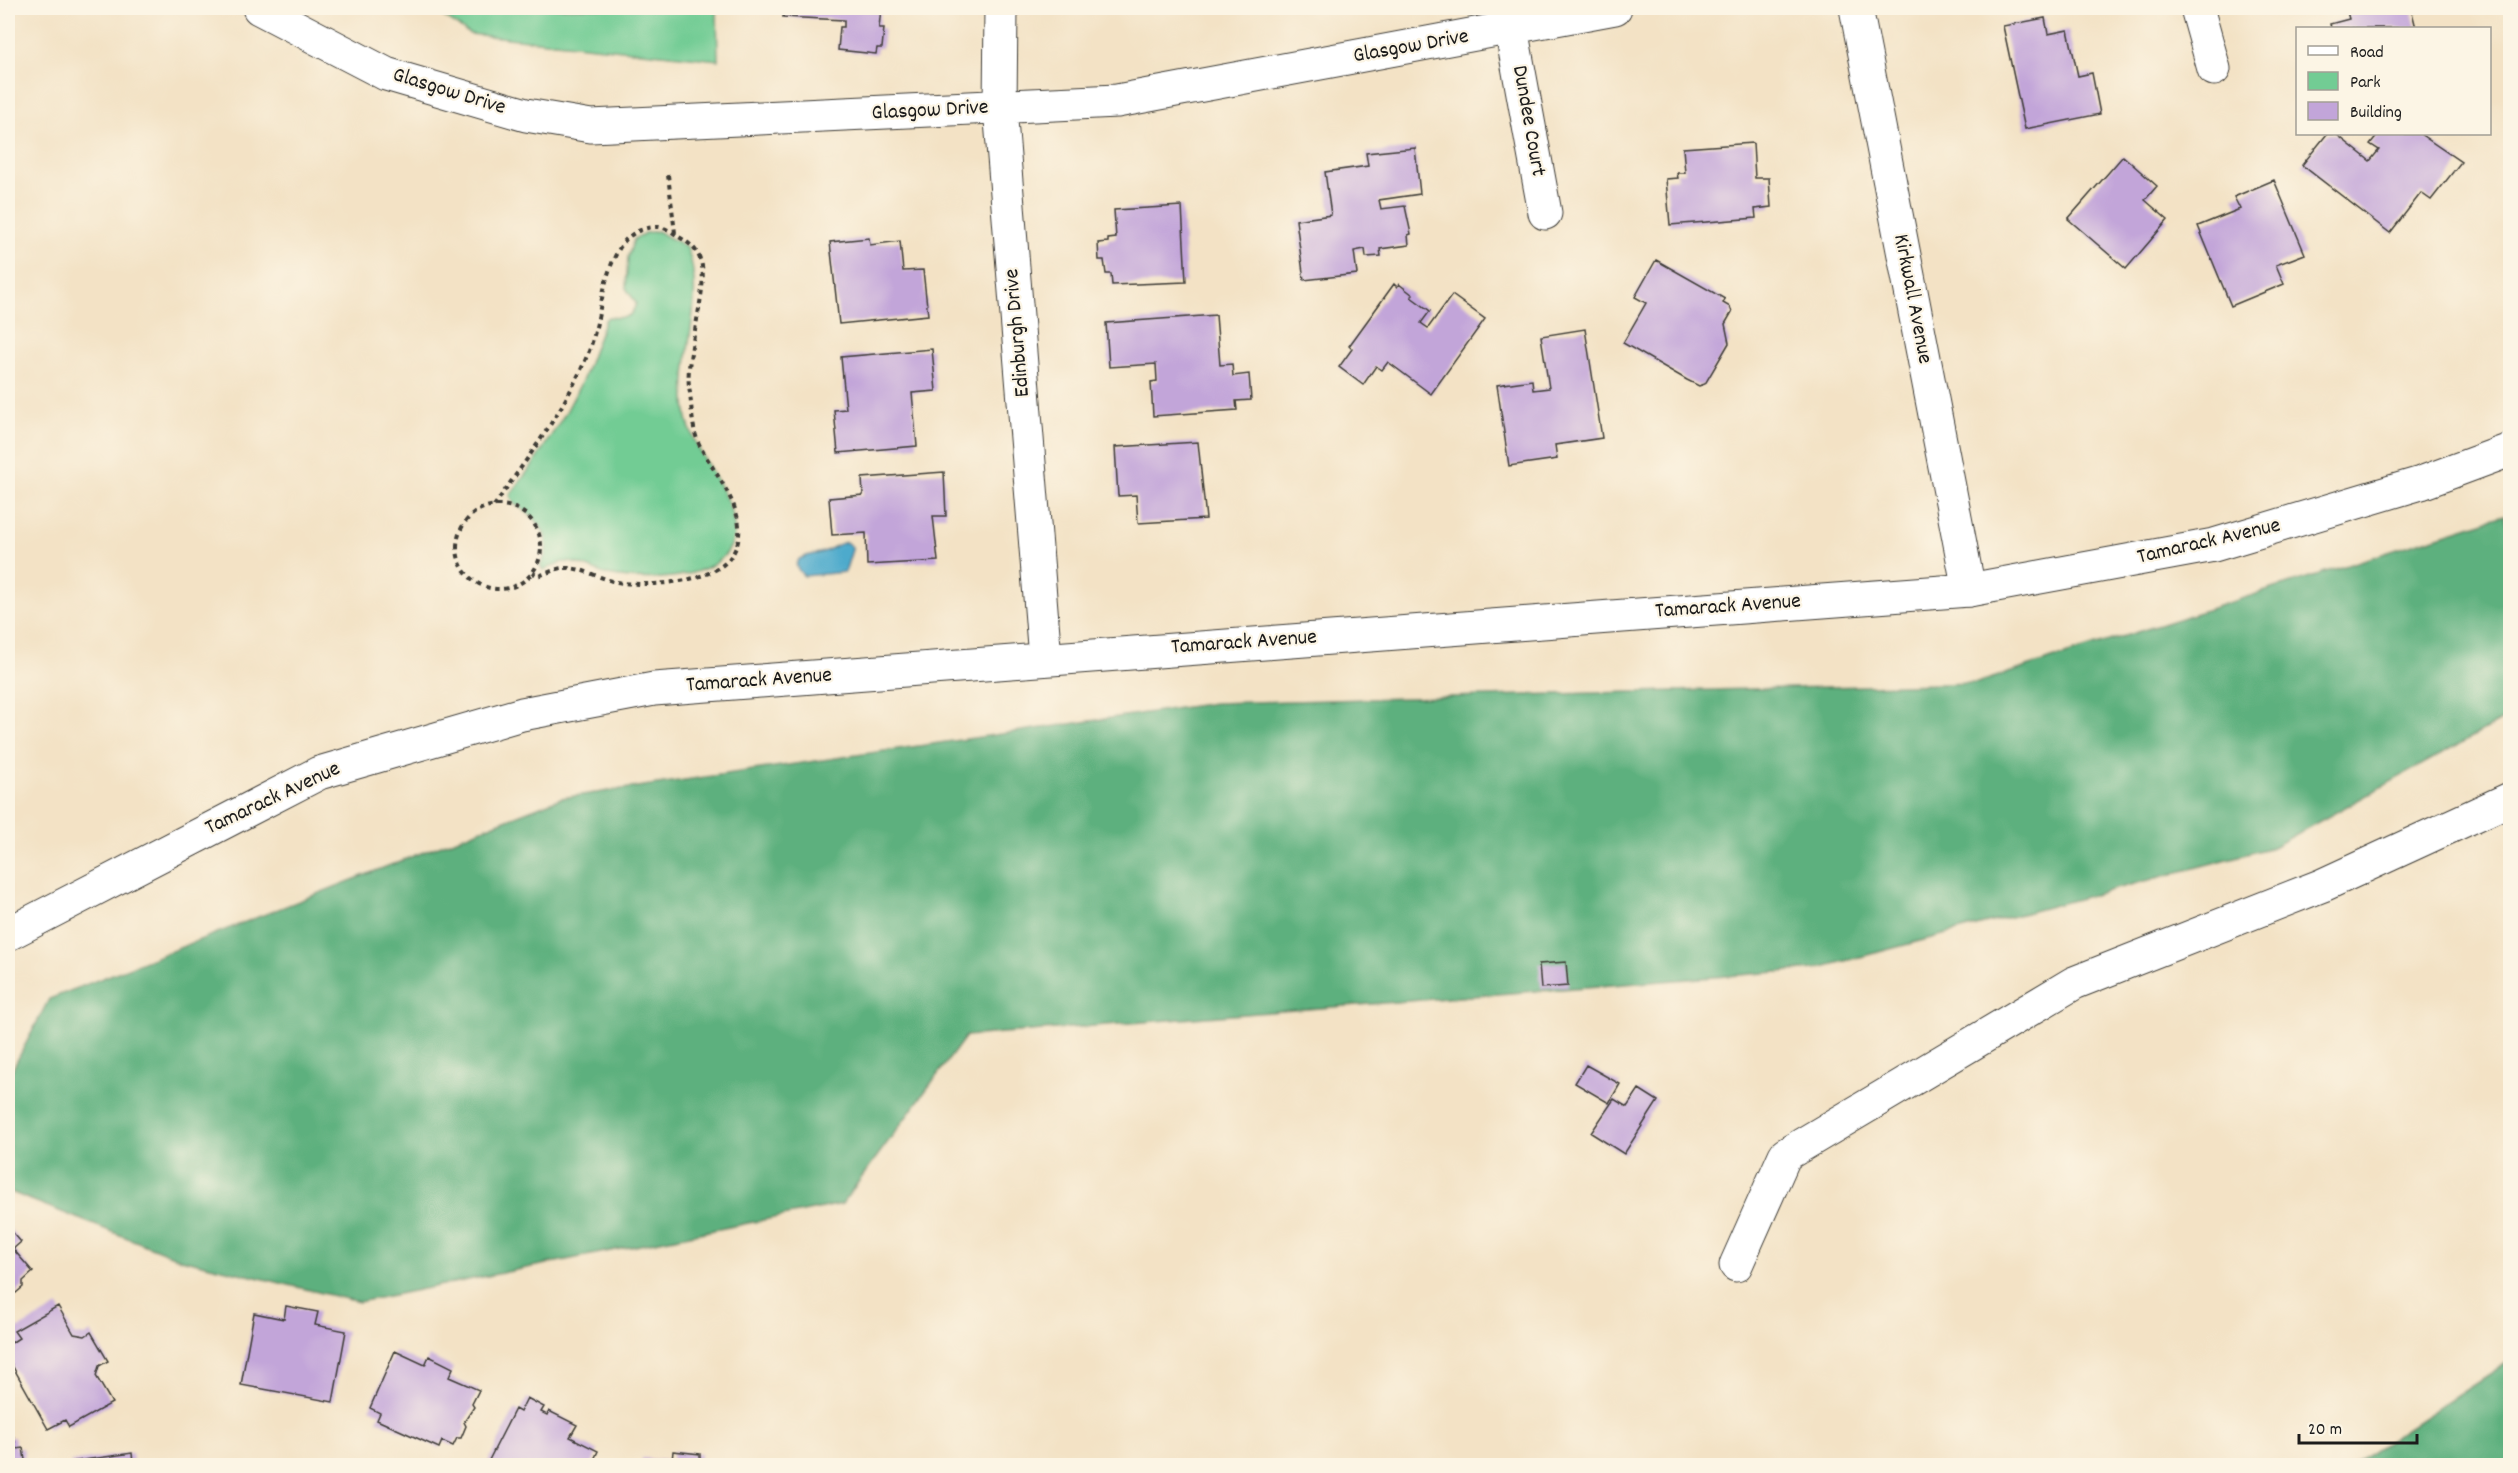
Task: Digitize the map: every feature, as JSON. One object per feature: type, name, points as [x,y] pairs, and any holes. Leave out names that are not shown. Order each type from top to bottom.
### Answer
[{"type":"street","name":"Glasgow Drive","points":[[259,8],[386,74],[526,115],[591,126],[1117,101],[1616,8]]},
{"type":"street","name":"Edinburgh Drive","points":[[1001,8],[1000,108],[1045,658]]},
{"type":"street","name":"Kirkwall Avenue","points":[[1856,8],[1969,590]]},
{"type":"street","points":[[2197,8],[2214,69]]},
{"type":"street","name":"Dundee Court","points":[[1511,28],[1545,213]]},
{"type":"street","name":"Tamarack Avenue","points":[[8,934],[319,772],[522,714],[654,689],[1969,590],[2214,545],[2421,483],[2511,450]]},
{"type":"street","points":[[1736,1265],[1785,1155],[2074,983],[2323,885],[2511,799]]},
{"type":"path","points":[[668,175],[675,234]]},
{"type":"path","points":[[494,506],[570,395],[598,322],[612,263],[624,241],[643,228],[660,227],[691,244],[701,261],[702,288],[688,377],[691,401],[698,442],[736,511],[740,528],[737,546],[728,560],[717,569],[686,580],[651,586],[613,582],[563,567],[538,576],[533,573]]},
{"type":"path","points":[[508,506],[531,520],[538,533],[541,547],[539,560],[533,573],[523,582],[510,588],[496,590],[483,587],[471,579],[462,569],[457,556],[457,542],[461,528],[469,517],[480,509],[508,506]]},
{"type":"green space","points":[[431,8],[717,8],[718,60],[470,34]]},
{"type":"green space","points":[[657,231],[687,247],[693,268],[693,310],[685,373],[687,418],[697,446],[727,499],[734,526],[731,545],[721,558],[706,568],[686,575],[665,578],[644,579],[608,575],[570,562],[561,562],[543,570],[540,566],[546,547],[542,529],[530,515],[514,504],[510,495],[534,463],[566,412],[583,379],[605,320],[608,317],[626,317],[634,309],[636,303],[626,288],[628,257],[634,239],[645,233]]},
{"type":"green space","points":[[2504,515],[2510,535],[2510,716],[2273,847],[1815,969],[966,1036],[842,1204],[359,1302],[181,1259],[8,1191],[8,1078],[49,999],[561,798],[1214,703],[1977,683]]},
{"type":"green space","points":[[2510,1361],[2510,1465],[2351,1465]]},
{"type":"water","points":[[846,542],[852,550],[845,572],[804,576],[798,569],[796,564],[798,560]]},
{"type":"building","points":[[784,8],[881,8],[879,28],[884,28],[882,48],[877,48],[876,54],[838,50],[840,27],[844,27],[844,20],[783,17]]},
{"type":"building","points":[[2346,8],[2415,8],[2416,11],[2412,12],[2416,27],[2331,27],[2330,24],[2349,19]]},
{"type":"building","points":[[2045,18],[2048,34],[2068,30],[2078,76],[2092,73],[2100,114],[2025,129],[2003,26]]},
{"type":"building","points":[[2326,135],[2337,135],[2370,161],[2379,150],[2370,144],[2377,135],[2421,135],[2461,162],[2431,200],[2421,193],[2390,233],[2302,165]]},
{"type":"building","points":[[1753,143],[1755,178],[1769,178],[1771,207],[1755,209],[1756,218],[1670,225],[1666,179],[1678,178],[1677,173],[1685,173],[1683,148]]},
{"type":"building","points":[[1415,148],[1420,194],[1379,200],[1381,209],[1405,206],[1411,234],[1408,235],[1409,245],[1380,249],[1381,256],[1366,257],[1365,249],[1354,251],[1357,274],[1304,280],[1296,220],[1331,215],[1325,172],[1368,166],[1366,153]]},
{"type":"building","points":[[2123,156],[2157,186],[2145,200],[2168,220],[2126,269],[2068,219]]},
{"type":"building","points":[[2274,180],[2305,254],[2276,265],[2284,284],[2231,306],[2198,226],[2240,209],[2234,197]]},
{"type":"building","points":[[1182,206],[1186,282],[1112,285],[1111,274],[1106,274],[1104,260],[1099,260],[1098,243],[1116,238],[1114,210]]},
{"type":"building","points":[[869,238],[870,245],[900,241],[903,271],[923,270],[928,315],[839,324],[830,242]]},
{"type":"building","points":[[1656,260],[1725,299],[1723,303],[1730,307],[1732,312],[1725,324],[1729,343],[1705,384],[1699,386],[1687,380],[1623,343],[1646,303],[1635,297]]},
{"type":"building","points":[[1394,284],[1397,287],[1399,284],[1413,295],[1411,297],[1430,311],[1421,323],[1428,328],[1452,295],[1485,319],[1431,394],[1388,362],[1382,370],[1376,366],[1363,385],[1339,367],[1352,349],[1349,346]]},
{"type":"building","points":[[1216,315],[1220,365],[1232,364],[1233,376],[1249,374],[1251,400],[1236,401],[1237,410],[1153,416],[1151,382],[1157,381],[1156,364],[1109,367],[1106,323]]},
{"type":"building","points":[[1585,329],[1602,438],[1555,445],[1557,459],[1509,466],[1497,385],[1532,380],[1533,390],[1549,388],[1541,336]]},
{"type":"building","points":[[932,349],[936,391],[912,393],[917,446],[838,453],[834,410],[846,409],[841,357]]},
{"type":"building","points":[[1198,442],[1206,519],[1138,523],[1136,495],[1118,496],[1115,447]]},
{"type":"building","points":[[944,472],[946,516],[933,516],[938,561],[867,565],[866,533],[832,535],[829,498],[863,495],[862,478]]},
{"type":"building","points":[[1566,962],[1568,986],[1541,988],[1539,964]]},
{"type":"building","points":[[1586,1065],[1620,1084],[1609,1103],[1575,1083]]},
{"type":"building","points":[[1639,1089],[1658,1101],[1624,1154],[1591,1133],[1614,1099],[1627,1107]]},
{"type":"building","points":[[8,1227],[21,1242],[13,1249],[33,1272],[23,1281],[23,1287],[16,1293],[8,1294]]},
{"type":"building","points":[[58,1306],[74,1334],[85,1336],[91,1332],[108,1361],[99,1366],[96,1376],[112,1403],[69,1427],[65,1420],[48,1429],[8,1358],[8,1345],[19,1338],[14,1331]]},
{"type":"building","points":[[286,1306],[318,1312],[315,1325],[346,1331],[333,1402],[241,1385],[254,1313],[284,1319]]},
{"type":"building","points":[[395,1351],[425,1365],[429,1356],[453,1368],[449,1377],[479,1390],[472,1404],[474,1407],[464,1422],[466,1426],[461,1438],[457,1438],[453,1446],[442,1441],[439,1448],[377,1420],[380,1413],[370,1408]]},
{"type":"building","points":[[527,1398],[544,1407],[541,1412],[547,1415],[549,1411],[577,1425],[570,1437],[598,1451],[591,1466],[486,1466],[515,1409],[520,1412]]},
{"type":"building","points":[[14,1437],[16,1449],[23,1448],[26,1466],[8,1466],[8,1438]]},
{"type":"building","points":[[673,1451],[700,1454],[700,1463],[709,1466],[642,1466],[642,1458],[672,1461]]},
{"type":"building","points":[[132,1453],[133,1462],[137,1466],[71,1466],[71,1462]]}]
